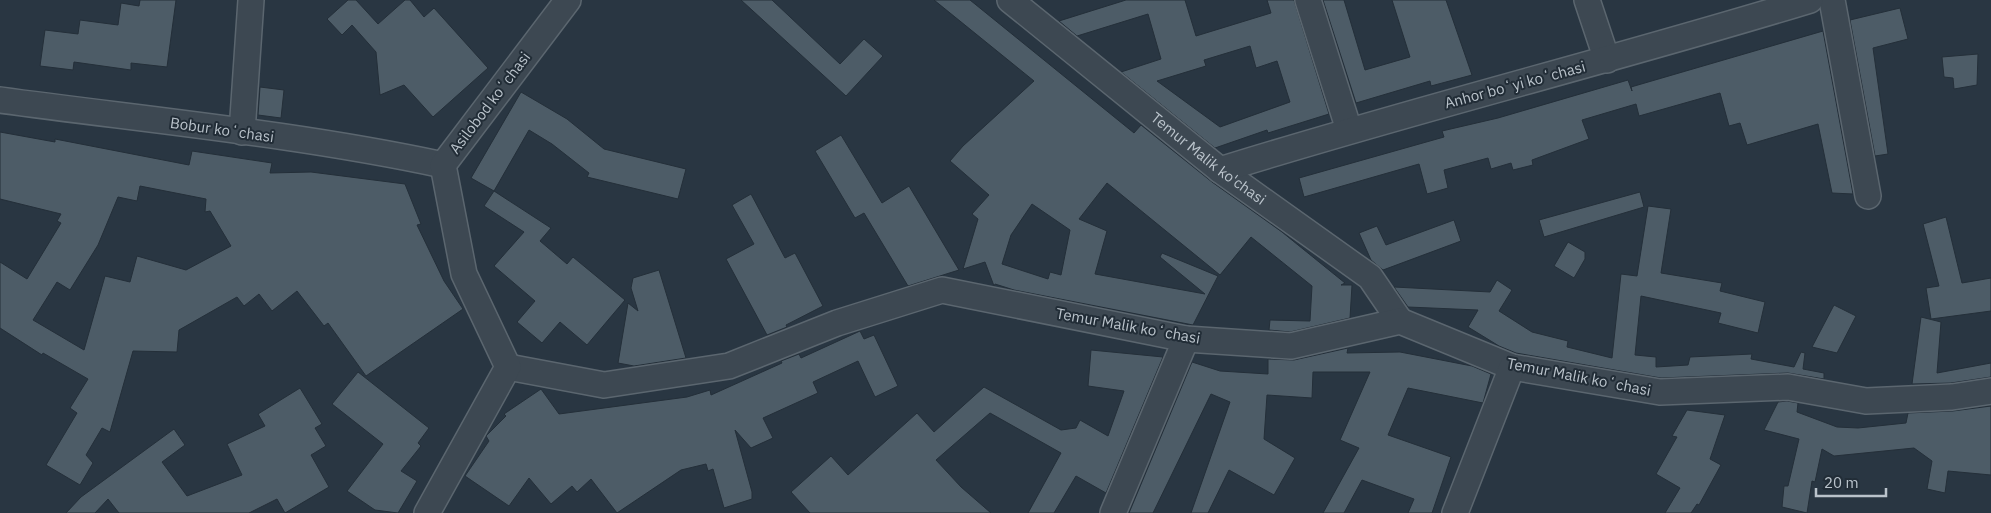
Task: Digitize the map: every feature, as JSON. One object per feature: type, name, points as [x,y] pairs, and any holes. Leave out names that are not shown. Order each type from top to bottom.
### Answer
[{"type":"street","points":[[242,132],[251,0]]},
{"type":"street","name":"Asilobod koʻchasi","points":[[508,366],[464,274],[443,165],[568,0]]},
{"type":"street","name":"Temur Malik ko'chasi","points":[[1010,0],[1220,170],[1370,277],[1400,321]]},
{"type":"street","points":[[1308,0],[1349,130]]},
{"type":"street","points":[[1587,0],[1607,60]]},
{"type":"street","name":"Anhor boʻyi koʻchasi","points":[[1220,170],[1349,130],[1607,60],[1810,0]]},
{"type":"street","points":[[1832,0],[1868,196]]},
{"type":"street","name":"Bobur koʻchasi","points":[[0,100],[242,132],[391,154],[443,165]]},
{"type":"street","name":"Temur Malik koʻchasi","points":[[508,366],[604,385],[729,366],[837,324],[942,290],[1186,339],[1291,346],[1400,321],[1512,367],[1660,392],[1788,387],[1866,401],[1952,397],[1991,391]]},
{"type":"street","points":[[1113,513],[1186,339]]},
{"type":"street","points":[[427,513],[508,366]]},
{"type":"street","points":[[1454,513],[1512,367]]},
{"type":"building","points":[[140,0],[176,0],[167,67],[131,63],[131,70],[74,62],[73,70],[40,66],[45,30],[78,34],[80,20],[118,25],[121,3],[139,6]]},
{"type":"building","points":[[348,0],[356,0],[378,24],[405,0],[410,0],[424,17],[434,8],[488,68],[433,117],[404,85],[380,95],[376,52],[352,25],[342,35],[327,19]]},
{"type":"building","points":[[741,0],[772,0],[840,64],[864,39],[883,56],[846,96]]},
{"type":"building","points":[[934,0],[970,0],[1134,133],[1141,125],[1212,182],[1282,232],[1345,283],[1341,285],[1352,285],[1350,318],[1290,332],[1269,330],[1270,320],[1310,321],[1312,286],[1251,237],[1220,275],[1107,183],[1079,219],[1107,231],[1095,274],[1205,294],[1160,257],[1162,253],[1218,276],[1193,325],[1014,290],[995,284],[994,286],[985,262],[963,269],[978,219],[972,214],[989,195],[950,161],[963,146],[1034,81]],"holes":[[[1032,204],[1070,230],[1061,275],[1050,272],[1048,279],[1002,264],[1011,235]]]},
{"type":"building","points":[[1126,0],[1185,0],[1196,36],[1271,13],[1267,0],[1294,0],[1329,114],[1268,133],[1267,130],[1215,148],[1121,72],[1161,59],[1148,14],[1077,36],[1059,21]],"holes":[[[1250,46],[1256,68],[1277,61],[1290,102],[1220,127],[1157,81],[1206,66],[1204,60]]]},
{"type":"building","points":[[1323,0],[1344,0],[1365,70],[1410,57],[1392,0],[1446,0],[1472,75],[1431,86],[1430,81],[1356,103]]},
{"type":"building","points":[[1900,8],[1908,39],[1873,48],[1888,154],[1875,156],[1850,20]]},
{"type":"building","points":[[1823,31],[1853,194],[1832,193],[1818,124],[1747,145],[1740,123],[1729,126],[1720,93],[1639,116],[1636,104],[1582,120],[1589,139],[1532,160],[1533,165],[1513,170],[1511,163],[1491,169],[1488,158],[1444,170],[1448,188],[1427,194],[1419,164],[1304,197],[1299,178],[1444,137],[1442,131],[1498,118],[1628,80],[1632,91],[1631,87]]},
{"type":"building","points":[[1978,54],[1977,85],[1954,89],[1953,78],[1944,77],[1942,57]]},
{"type":"building","points":[[260,87],[284,90],[281,118],[258,115]]},
{"type":"building","points":[[521,92],[567,119],[604,149],[686,169],[678,199],[587,177],[589,173],[552,144],[529,130],[494,191],[471,178]]},
{"type":"building","points":[[0,132],[55,142],[55,139],[189,165],[192,151],[272,163],[270,173],[311,172],[405,184],[421,224],[417,225],[444,281],[463,309],[366,376],[328,323],[324,326],[297,291],[272,311],[259,294],[244,306],[237,297],[179,330],[177,352],[133,351],[110,432],[102,428],[86,455],[93,463],[80,485],[46,465],[77,413],[70,408],[88,379],[43,353],[42,355],[0,328],[0,262],[27,279],[61,223],[57,221],[61,214],[0,199]],"holes":[[[140,186],[206,199],[205,212],[210,211],[231,246],[186,270],[137,256],[130,282],[105,276],[84,350],[33,320],[57,282],[70,290],[98,245],[118,197],[137,201]]]},
{"type":"building","points":[[841,135],[882,203],[909,186],[959,270],[908,286],[864,213],[855,218],[815,151]]},
{"type":"building","points":[[494,191],[551,228],[540,241],[567,264],[573,257],[625,300],[587,345],[560,322],[542,343],[517,322],[535,301],[494,266],[524,232],[484,206]]},
{"type":"building","points":[[1640,192],[1644,207],[1544,237],[1539,220]]},
{"type":"building","points":[[751,194],[785,258],[795,253],[823,306],[786,325],[787,327],[767,335],[726,259],[754,244],[732,205]]},
{"type":"building","points":[[1648,206],[1671,209],[1661,273],[1722,283],[1720,291],[1765,302],[1758,333],[1718,323],[1721,313],[1641,296],[1635,355],[1656,357],[1656,367],[1688,365],[1690,357],[1752,354],[1751,359],[1794,367],[1801,352],[1805,353],[1803,369],[1824,373],[1824,379],[1788,373],[1661,378],[1516,353],[1499,346],[1468,327],[1478,310],[1408,307],[1394,287],[1490,292],[1497,280],[1512,290],[1499,311],[1532,332],[1568,341],[1567,347],[1612,358],[1621,274],[1637,276]]},
{"type":"building","points":[[1946,217],[1962,283],[1991,278],[1991,311],[1931,319],[1926,288],[1939,286],[1923,224]]},
{"type":"building","points":[[1454,220],[1461,241],[1383,270],[1371,260],[1359,233],[1377,226],[1386,245]]},
{"type":"building","points":[[1568,242],[1585,252],[1585,259],[1574,278],[1554,266]]},
{"type":"building","points":[[659,270],[686,358],[634,366],[618,363],[628,303],[638,311],[631,288],[633,278]]},
{"type":"building","points":[[1834,305],[1856,316],[1837,353],[1812,347]]},
{"type":"building","points":[[1921,317],[1941,322],[1937,373],[1991,363],[1991,377],[1951,383],[1912,384]]},
{"type":"building","points":[[860,331],[864,339],[874,335],[898,386],[875,397],[858,361],[813,382],[818,393],[763,418],[773,438],[751,448],[735,430],[752,492],[752,499],[724,508],[713,469],[708,471],[706,464],[681,470],[617,513],[591,479],[577,492],[572,486],[551,504],[529,478],[509,506],[465,476],[489,441],[486,436],[506,416],[504,414],[541,389],[559,414],[687,397],[710,390],[711,395],[782,363],[781,361],[799,354],[801,358]]},
{"type":"building","points":[[1348,348],[1347,353],[1400,352],[1472,366],[1491,374],[1483,403],[1408,388],[1388,435],[1451,457],[1432,513],[1408,513],[1414,499],[1362,480],[1344,513],[1323,513],[1359,448],[1340,440],[1370,372],[1313,372],[1312,398],[1267,395],[1264,439],[1295,458],[1274,495],[1229,470],[1208,513],[1191,513],[1230,402],[1211,394],[1153,513],[1129,513],[1192,362],[1220,371],[1268,374],[1268,359],[1294,360]]},
{"type":"building","points":[[1091,350],[1163,357],[1106,493],[1076,476],[1054,513],[1028,513],[1061,453],[990,413],[936,460],[961,487],[991,513],[810,513],[791,492],[831,456],[848,475],[917,413],[934,432],[984,387],[1061,430],[1076,428],[1080,420],[1108,436],[1124,391],[1088,386]]},
{"type":"building","points":[[358,372],[429,428],[418,443],[421,446],[401,471],[417,481],[398,513],[375,510],[347,491],[383,444],[332,404]]},
{"type":"building","points":[[300,388],[322,424],[315,428],[326,446],[311,455],[329,487],[285,513],[277,499],[249,513],[119,513],[108,499],[95,513],[66,513],[81,497],[174,429],[185,445],[162,462],[187,496],[242,475],[227,444],[265,426],[258,414]]},
{"type":"building","points":[[1778,402],[1798,403],[1797,412],[1837,427],[1858,428],[1906,423],[1908,413],[1953,411],[1991,406],[1991,475],[1948,471],[1945,493],[1927,489],[1932,461],[1914,448],[1834,456],[1822,449],[1815,482],[1812,481],[1807,513],[1782,507],[1784,486],[1788,486],[1799,439],[1764,430]]},
{"type":"building","points":[[1687,410],[1725,415],[1710,459],[1721,465],[1699,505],[1697,504],[1691,513],[1665,513],[1680,488],[1656,474],[1677,437],[1672,436]]}]
